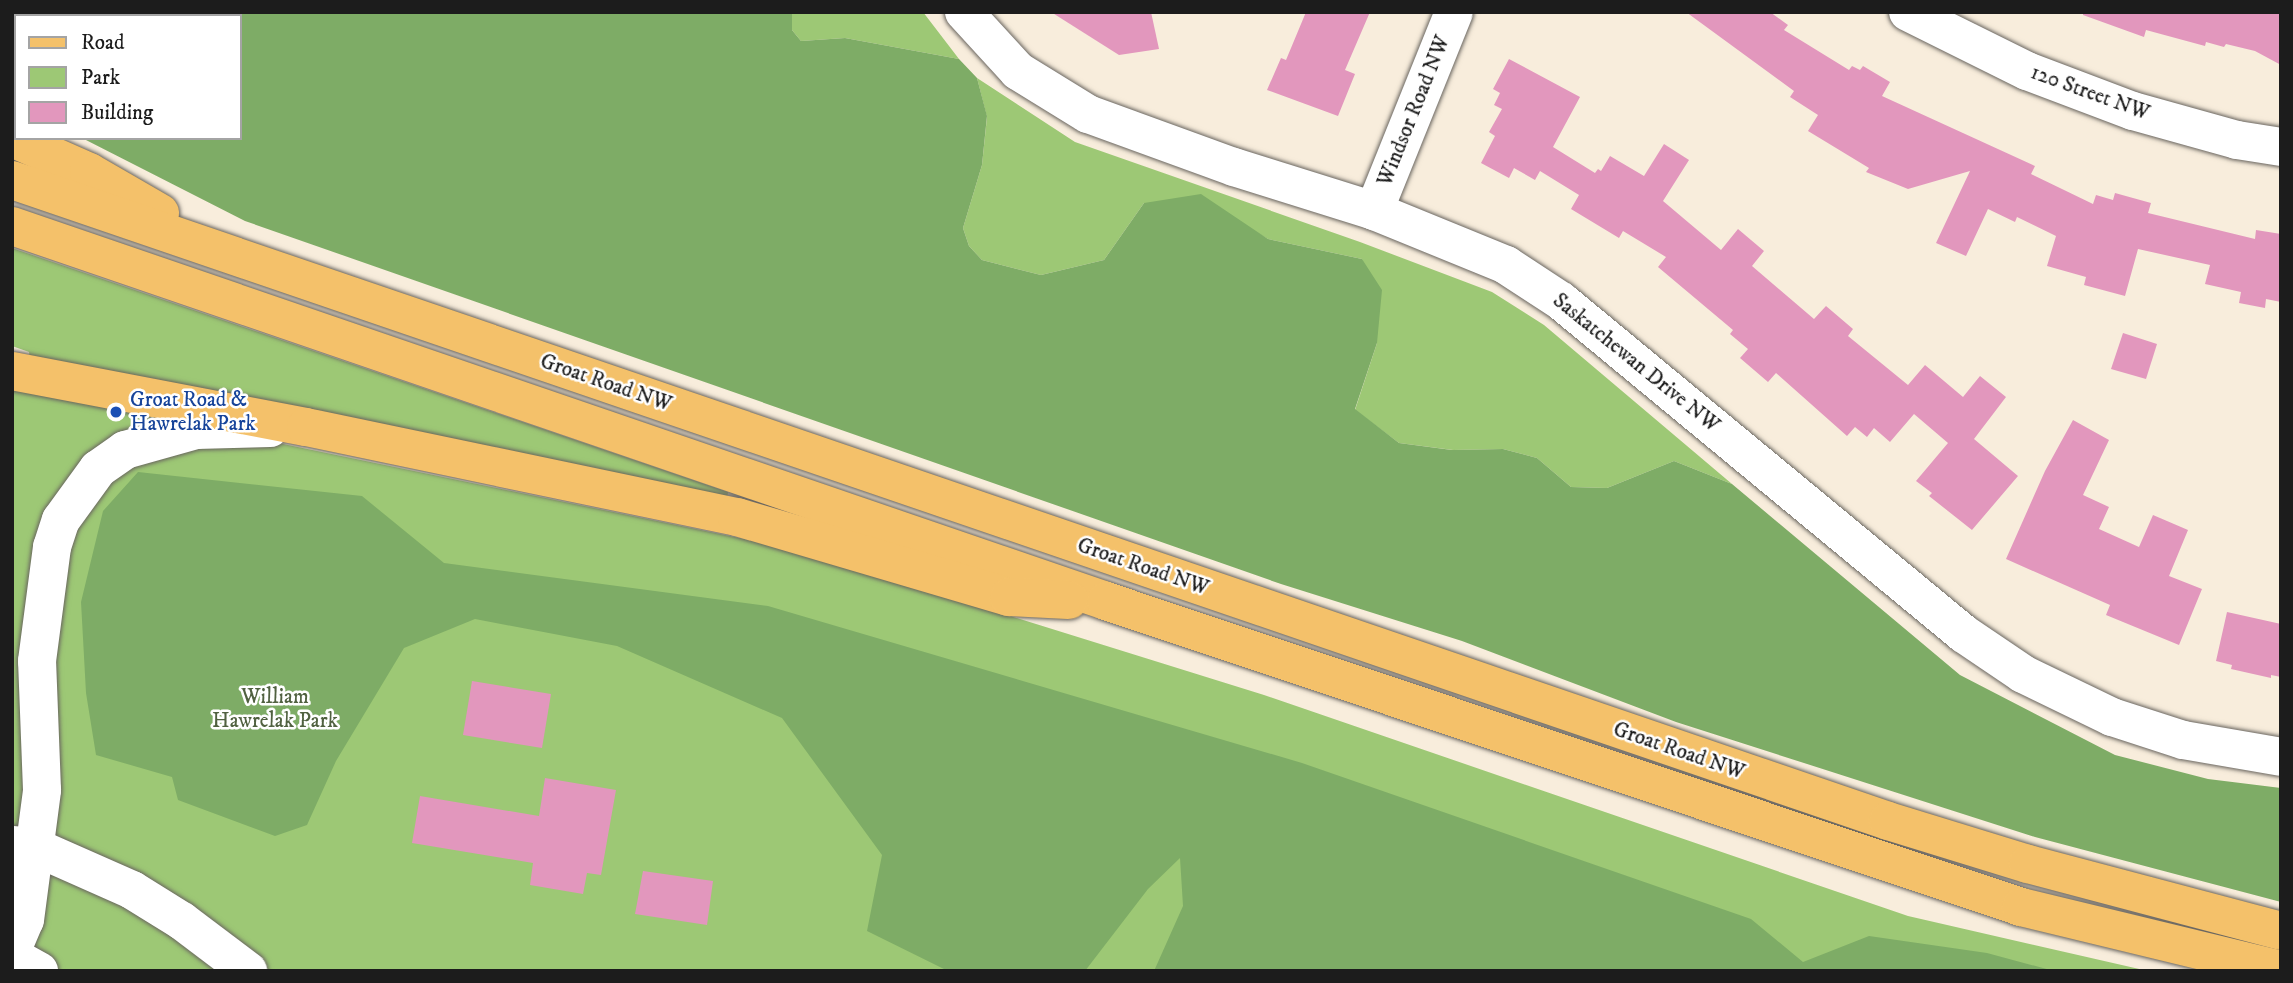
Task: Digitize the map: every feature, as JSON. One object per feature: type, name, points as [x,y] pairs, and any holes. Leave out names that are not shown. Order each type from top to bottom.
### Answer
[{"type":"main road","points":[[17,140],[89,172],[235,256]]},
{"type":"main road","name":"Groat Road NW","points":[[12,180],[1875,817],[2040,867],[2281,931]]},
{"type":"main road","name":"Groat Road NW","points":[[12,226],[1106,601],[2021,907],[2281,970]]},
{"type":"main road","points":[[12,371],[306,427],[737,517],[1009,597],[1106,601]]},
{"type":"street","name":"Saskatchewan Drive NW","points":[[964,12],[1018,71],[1088,114],[1234,167],[1374,211],[1506,265],[1562,300],[1964,634],[2023,674],[2112,717],[2183,740],[2281,757]]},
{"type":"street","name":"Windsor Road NW","points":[[1374,211],[1454,12]]},
{"type":"street","name":"120 Street NW","points":[[1908,12],[2027,71],[2133,111],[2237,140],[2281,147]]},
{"type":"street","points":[[12,950],[25,920],[24,846],[42,790],[39,648],[52,547],[61,520],[98,469],[125,450],[196,430],[306,427]]},
{"type":"street","points":[[24,846],[132,890],[182,921],[248,971]]},
{"type":"street","points":[[12,956],[40,971]]},
{"type":"green space","points":[[12,12],[792,12],[792,30],[801,41],[845,38],[959,59],[977,78],[987,116],[982,165],[963,228],[969,246],[982,260],[1041,275],[1104,260],[1144,203],[1201,194],[1268,239],[1362,259],[1382,290],[1377,343],[1355,409],[1399,443],[1452,450],[1503,449],[1537,458],[1571,487],[1607,488],[1674,461],[1732,484],[1960,675],[2115,755],[2208,779],[2281,788],[2281,902],[2035,837],[1676,722],[1462,641],[1281,584],[245,221],[86,140],[242,140],[242,14],[14,14],[12,107]]},
{"type":"green space","points":[[792,12],[923,12],[959,59],[845,38],[801,41],[792,30]]},
{"type":"green space","points":[[977,78],[1075,142],[1360,242],[1492,292],[1544,325],[1732,484],[1674,461],[1607,488],[1571,487],[1537,458],[1503,449],[1453,450],[1399,443],[1355,410],[1377,343],[1362,259],[1268,239],[1242,224],[1144,203],[1104,260],[1041,275],[982,260],[969,246],[963,228],[982,165],[987,117]]},
{"type":"green space","points":[[12,248],[728,492],[727,503],[30,361],[29,352],[12,346]]},
{"type":"green space","name":"William Hawrelak Park","points":[[12,390],[122,402],[167,420],[798,550],[1264,695],[1908,916],[2148,971],[12,971]]},
{"type":"green space","points":[[138,472],[362,496],[444,563],[768,606],[1302,763],[1751,919],[1803,962],[1869,936],[1987,953],[2054,971],[1154,971],[1183,906],[1180,858],[1148,889],[1085,971],[948,971],[867,931],[882,855],[782,718],[617,646],[475,619],[404,648],[336,761],[307,825],[275,836],[178,800],[172,777],[96,755],[86,693],[81,602],[103,511]]},
{"type":"building","points":[[1051,12],[1151,12],[1159,49],[1119,55]]},
{"type":"building","points":[[1306,12],[1370,12],[1345,70],[1355,74],[1338,116],[1267,90],[1281,58],[1286,60]]},
{"type":"building","points":[[1686,12],[1770,12],[1788,25],[1784,30],[1849,70],[1852,66],[1860,70],[1863,66],[1890,82],[1882,96],[2035,166],[2031,174],[2093,204],[2096,195],[2113,200],[2115,193],[2151,203],[2148,213],[2255,239],[2256,230],[2281,234],[2281,302],[2266,299],[2265,308],[2239,303],[2241,292],[2205,284],[2210,265],[2138,249],[2125,296],[2084,285],[2086,277],[2047,266],[2056,236],[2017,217],[2015,222],[1988,209],[1966,256],[1936,243],[1970,171],[1908,189],[1866,172],[1869,168],[1808,131],[1818,115],[1790,97],[1794,91]]},
{"type":"building","points":[[2083,12],[2281,12],[2281,65],[2255,51],[2226,44],[2224,47],[2206,42],[2205,46],[2146,30],[2144,37],[2083,15]]},
{"type":"building","points":[[1509,59],[1580,97],[1553,147],[1595,173],[1598,169],[1601,171],[1610,156],[1644,176],[1664,144],[1689,160],[1663,201],[1721,250],[1738,229],[1764,251],[1752,266],[1814,319],[1826,306],[1853,329],[1848,336],[1908,385],[1925,365],[1963,397],[1980,376],[2006,397],[1974,439],[2018,476],[1972,530],[1929,496],[1932,493],[1916,481],[1948,443],[1914,414],[1890,442],[1874,428],[1867,437],[1855,427],[1847,436],[1776,373],[1768,382],[1740,358],[1748,349],[1730,334],[1733,330],[1658,267],[1666,257],[1623,231],[1619,238],[1571,209],[1579,195],[1540,171],[1535,180],[1514,168],[1509,178],[1481,163],[1495,136],[1489,132],[1502,109],[1494,105],[1500,93],[1493,89]]},
{"type":"building","points":[[2123,333],[2157,344],[2146,379],[2111,369]]},
{"type":"building","points":[[2073,420],[2109,440],[2083,495],[2109,507],[2099,529],[2139,547],[2153,515],[2188,530],[2169,576],[2202,589],[2179,645],[2106,615],[2110,605],[2006,559],[2045,471]]},
{"type":"building","points":[[2227,612],[2281,624],[2281,677],[2271,675],[2271,678],[2231,669],[2232,665],[2216,661]]},
{"type":"building","points":[[472,681],[551,694],[542,748],[463,735]]},
{"type":"building","points":[[545,778],[616,790],[601,875],[587,873],[583,894],[530,885],[533,863],[412,843],[420,796],[539,816]]},
{"type":"building","points":[[643,871],[713,881],[707,925],[635,914]]},
{"type":"place","name":"Groat Road & Hawrelak Park","points":[[116,412]]}]
